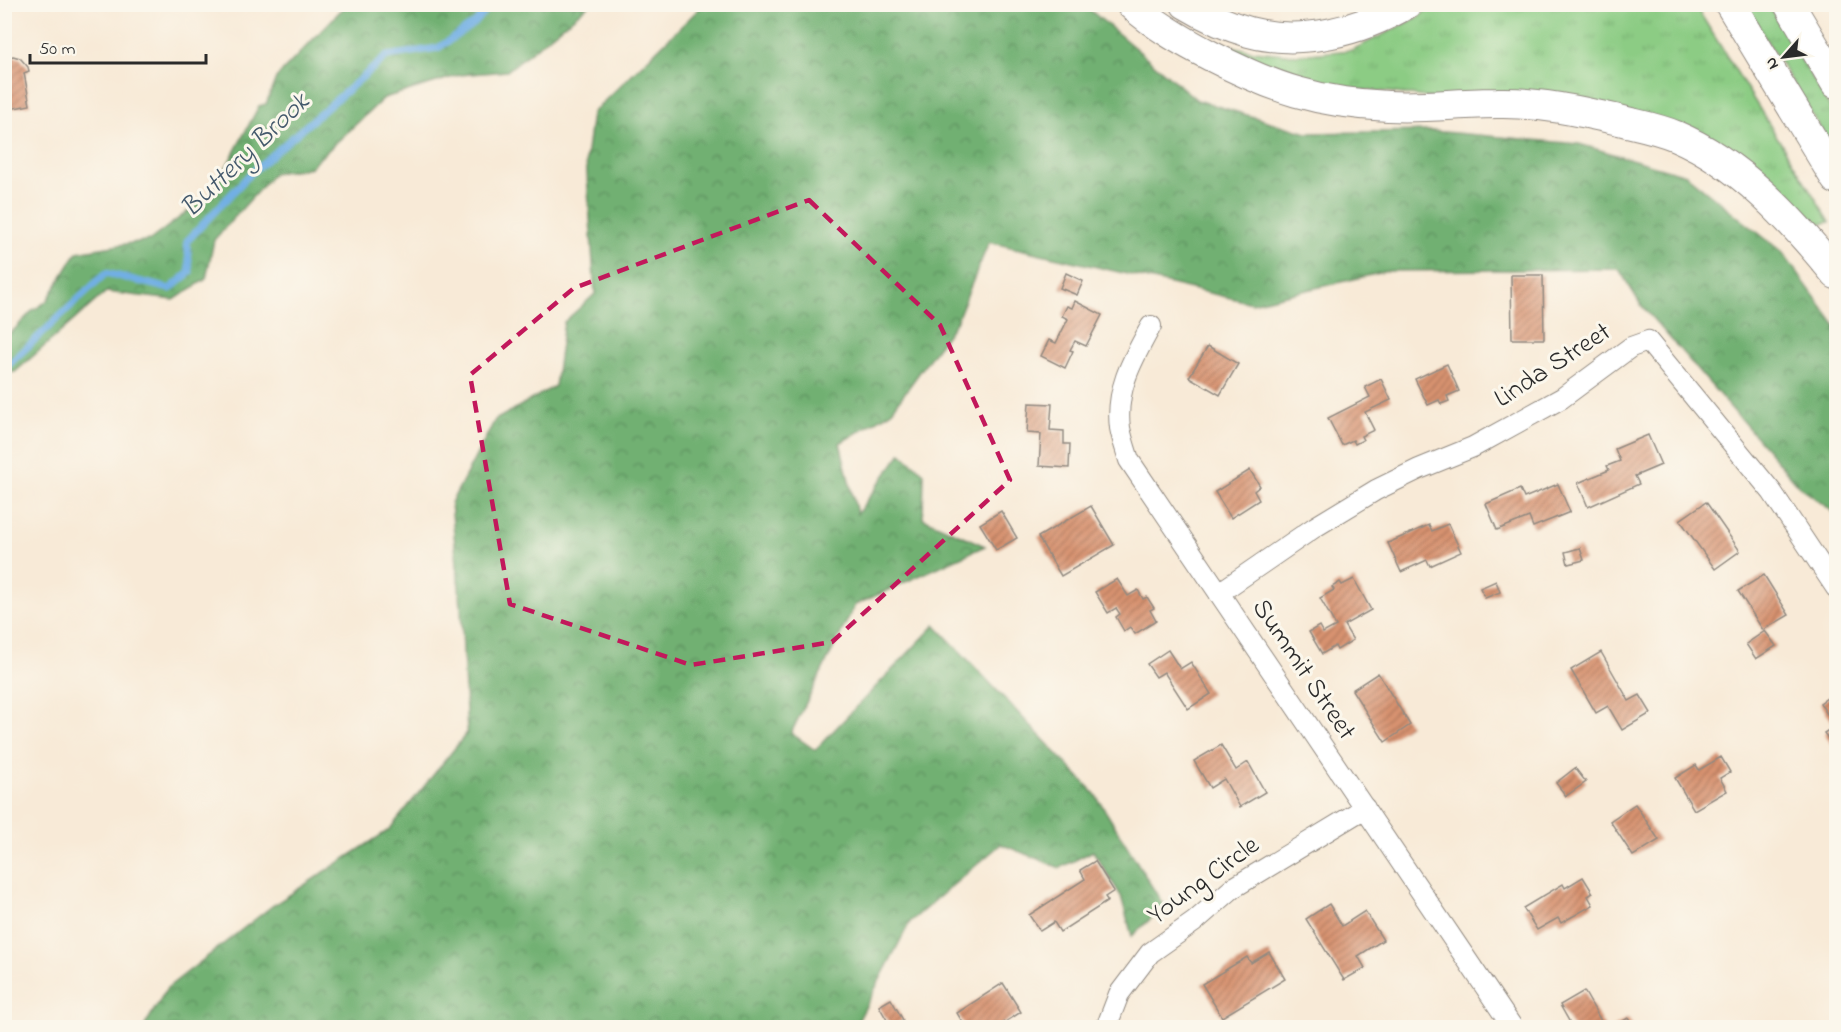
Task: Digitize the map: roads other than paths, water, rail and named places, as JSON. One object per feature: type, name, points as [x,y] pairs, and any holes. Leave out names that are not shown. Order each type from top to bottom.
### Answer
[{"type":"main road","points":[[1131,4],[1168,33],[1222,62],[1278,88],[1310,97],[1390,106],[1529,104],[1594,114],[1674,135],[1712,155],[1749,184],[1791,223],[1836,274]]},
{"type":"main road","points":[[1186,4],[1237,29],[1263,35],[1289,37],[1327,33],[1353,27],[1379,19],[1406,4]]},
{"type":"main road","points":[[1731,4],[1836,179]]},
{"type":"main road","points":[[1789,4],[1836,83]]},
{"type":"street","name":"Summit Street","points":[[1151,326],[1128,369],[1120,397],[1120,428],[1129,460],[1513,1028]]},
{"type":"street","name":"Linda Street","points":[[1219,593],[1315,527],[1376,490],[1482,442],[1562,398],[1631,347],[1648,341],[1772,492],[1836,588]]},
{"type":"street","name":"Young Circle","points":[[1106,1028],[1119,994],[1150,953],[1194,922],[1233,888],[1365,808]]},
{"type":"waterway","name":"Buttery Brook","points":[[4,369],[106,273],[170,289],[190,272],[187,241],[251,173],[387,56],[438,48],[475,23],[492,4]]}]
